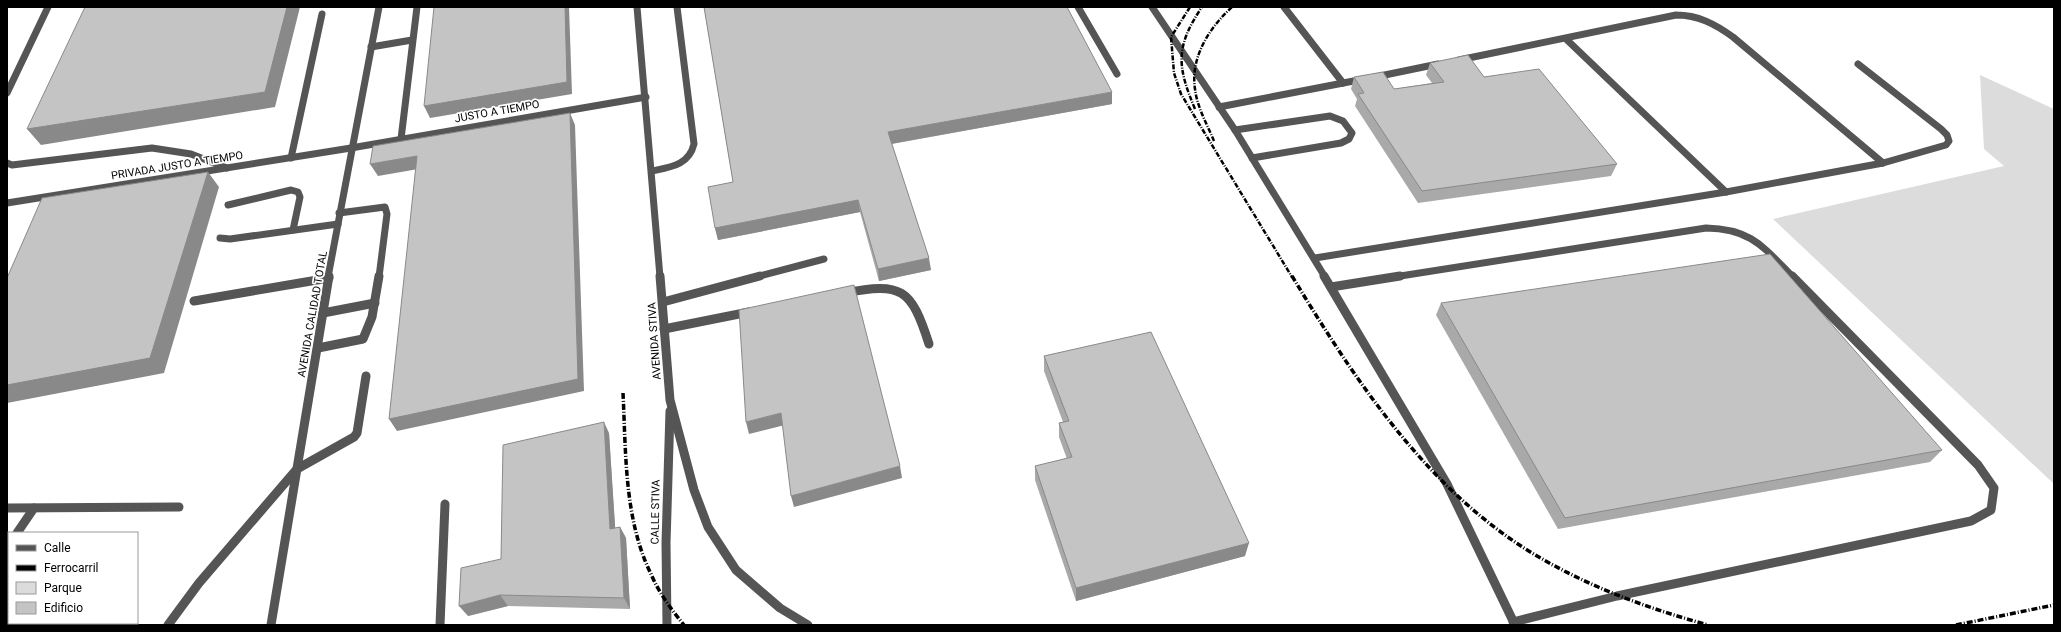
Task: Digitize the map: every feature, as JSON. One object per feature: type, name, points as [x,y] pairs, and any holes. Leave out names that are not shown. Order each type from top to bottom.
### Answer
[{"type":"street","points":[[7,93],[48,7]]},
{"type":"street","name":"AVENIDA CALIDAD TOTAL","points":[[271,625],[324,313],[339,213],[379,7]]},
{"type":"street","points":[[401,139],[417,7]]},
{"type":"street","name":"AVENIDA STIVA","points":[[637,7],[646,97],[670,400],[694,490],[708,527],[736,570],[780,608],[808,625]]},
{"type":"street","points":[[652,171],[685,162],[693,150],[694,144],[677,7]]},
{"type":"street","points":[[1078,7],[1117,74]]},
{"type":"street","points":[[1152,7],[1235,130],[1315,258],[1331,287],[1447,484],[1514,624],[1617,596],[1971,521],[1991,510],[1994,488],[1978,465],[1757,242],[1741,232],[1725,228],[1706,228],[1331,287]]},
{"type":"street","points":[[1284,7],[1343,83]]},
{"type":"street","points":[[291,158],[322,14]]},
{"type":"street","points":[[1451,62],[1676,15],[1695,16],[1708,20],[1734,37],[1883,163]]},
{"type":"street","points":[[1566,39],[1726,192]]},
{"type":"street","points":[[371,47],[412,40]]},
{"type":"street","points":[[1219,107],[1443,63]]},
{"type":"street","points":[[1315,258],[1726,192],[1883,163],[1946,145],[1949,141],[1948,135],[1858,64]]},
{"type":"street","name":"JUSTO A TIEMPO","points":[[351,148],[646,97]]},
{"type":"street","points":[[1235,130],[1330,116],[1343,120],[1352,133],[1349,139],[1341,143],[1252,158]]},
{"type":"street","points":[[7,163],[12,165],[152,148],[174,149],[198,154],[228,168]]},
{"type":"street","name":"PRIVADA JUSTO A TIEMPO","points":[[7,204],[351,148]]},
{"type":"street","points":[[228,205],[291,190],[298,192],[300,197],[293,230]]},
{"type":"street","points":[[318,348],[363,339],[368,334],[375,303],[387,214],[385,207],[339,213]]},
{"type":"street","points":[[220,238],[230,239],[338,224]]},
{"type":"street","points":[[663,302],[824,259]]},
{"type":"street","points":[[194,301],[329,278]]},
{"type":"street","points":[[835,295],[872,287],[886,287],[896,290],[912,302],[921,316],[929,344]]},
{"type":"street","points":[[324,313],[375,303]]},
{"type":"street","points":[[664,329],[760,310]]},
{"type":"street","points":[[168,625],[199,583],[297,469],[354,437],[357,433],[366,376]]},
{"type":"street","name":"CALLE STIVA","points":[[667,625],[666,543],[670,400]]},
{"type":"street","points":[[440,625],[445,504]]},
{"type":"street","points":[[7,508],[179,507]]},
{"type":"street","points":[[18,532],[34,508]]},
{"type":"green space","points":[[1980,75],[2054,109],[2054,484],[1773,219],[2004,166],[1984,149]]},
{"type":"building","points":[[85,7],[287,7],[265,92],[27,129]]},
{"type":"building","points":[[434,7],[565,7],[567,82],[424,106]]},
{"type":"building","points":[[704,7],[1067,7],[1112,92],[888,132],[929,258],[878,269],[858,200],[715,228],[708,187],[733,182]]},
{"type":"building","points":[[1468,55],[1484,77],[1539,69],[1617,164],[1422,191],[1358,94],[1364,93],[1354,77],[1383,72],[1394,89],[1444,82],[1430,63]]},
{"type":"building","points":[[570,113],[578,379],[389,419],[417,156],[370,164],[373,146]]},
{"type":"building","points":[[208,172],[150,358],[7,385],[7,278],[42,198]]},
{"type":"building","points":[[1770,254],[1942,450],[1565,518],[1441,303]]},
{"type":"building","points":[[854,285],[900,466],[791,496],[781,413],[746,422],[739,310]]},
{"type":"building","points":[[1151,332],[1249,543],[1076,588],[1035,466],[1072,457],[1059,423],[1069,421],[1044,356]]},
{"type":"building","points":[[604,422],[610,529],[620,527],[624,598],[500,595],[459,606],[461,568],[501,559],[503,445]]},
{"type":"railway","points":[[1190,7],[1171,37],[1174,73],[1181,94],[1292,277]]},
{"type":"railway","points":[[1195,109],[1185,81],[1182,68],[1182,57],[1183,46],[1187,34],[1202,7]]},
{"type":"railway","points":[[1214,141],[1200,109],[1196,96],[1194,77],[1199,54],[1203,44],[1216,24],[1232,7]]},
{"type":"railway","points":[[1292,276],[1340,352],[1393,426],[1422,460],[1454,492],[1488,522],[1524,548],[1568,573],[1636,602],[1708,625]]},
{"type":"railway","points":[[623,393],[628,485],[636,531],[642,553],[654,581],[674,613],[684,625]]},
{"type":"railway","points":[[1956,625],[2054,605]]}]
